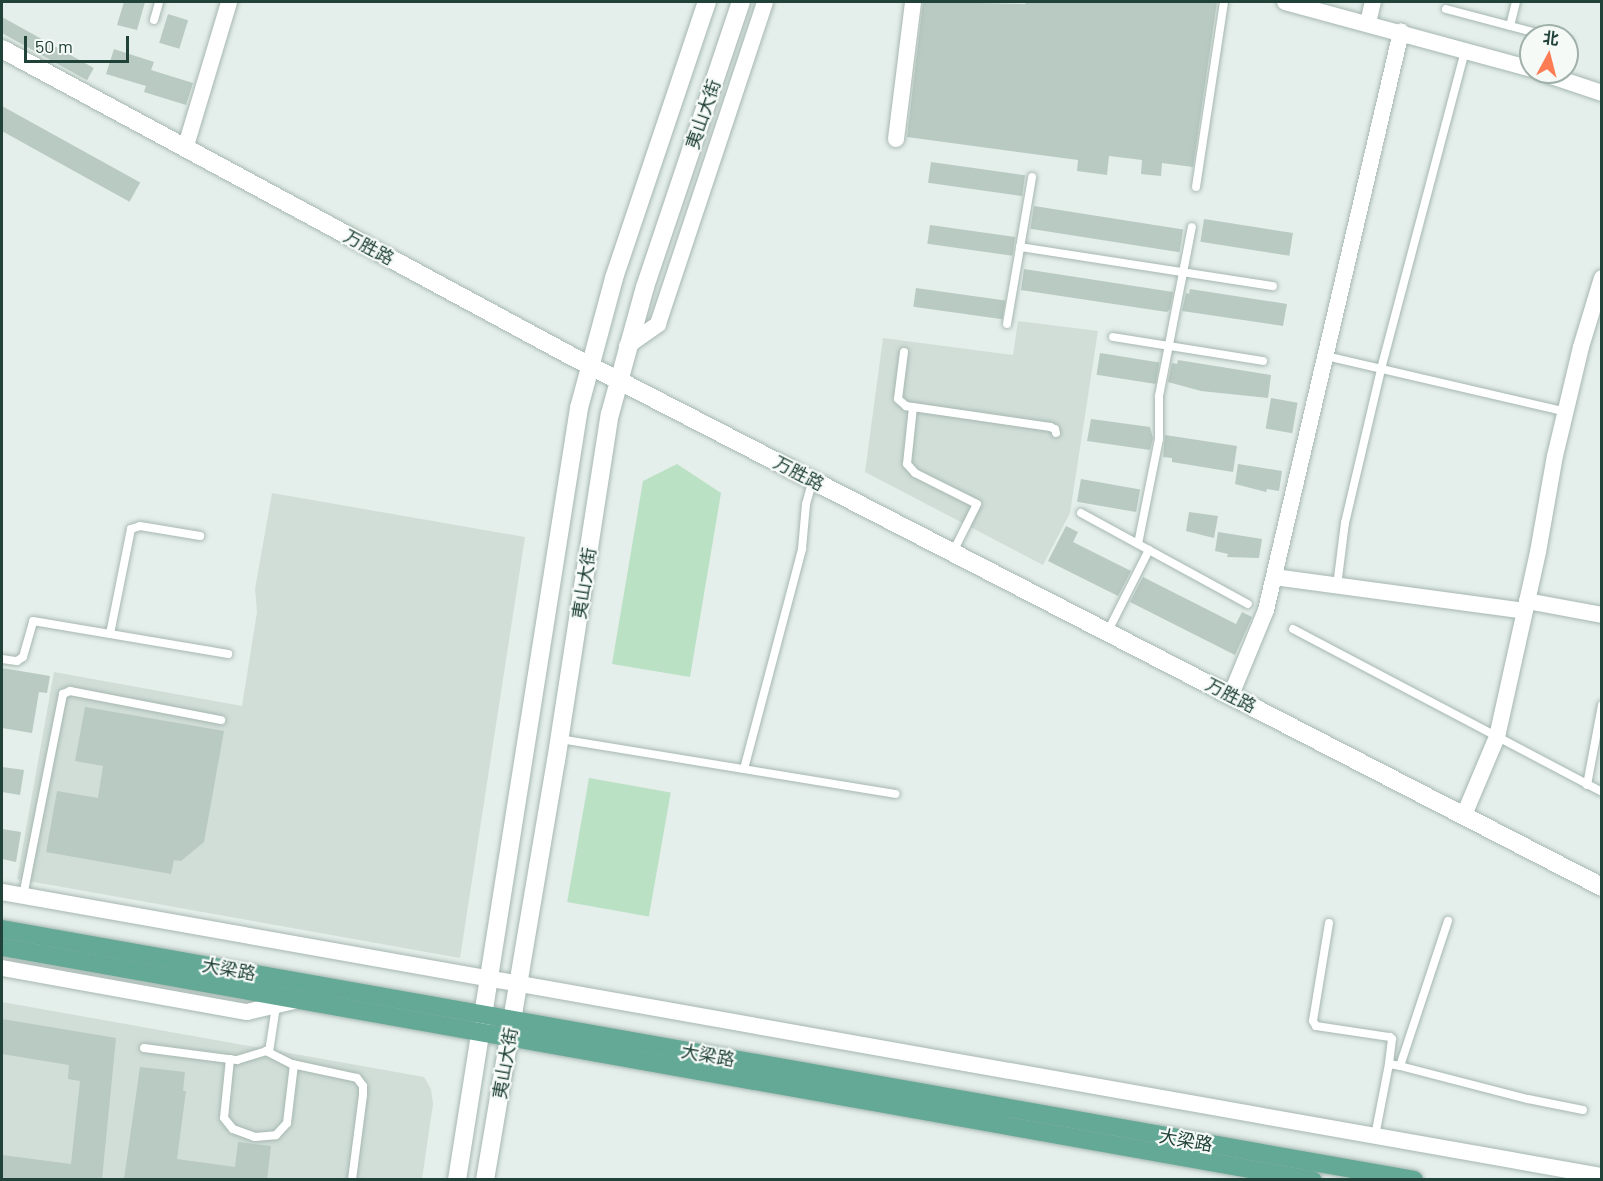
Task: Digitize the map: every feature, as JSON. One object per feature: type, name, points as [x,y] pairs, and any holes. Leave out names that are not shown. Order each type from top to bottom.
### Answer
[{"type":"main road","name":"夷山大街","points":[[457,1179],[579,408],[614,278],[707,2]]},
{"type":"main road","name":"夷山大街","points":[[485,1179],[559,739],[610,414],[627,346],[741,2]]},
{"type":"main road","name":"万胜路","points":[[2,49],[589,365],[1602,887]]},
{"type":"main road","name":"大梁路","points":[[2,929],[511,1029],[1312,1179]]},
{"type":"main road","name":"大梁路","points":[[2,946],[301,1000],[482,1023]]},
{"type":"main road","name":"大梁路","points":[[511,1029],[1414,1179]]},
{"type":"street","points":[[184,148],[230,2]]},
{"type":"street","points":[[627,346],[658,324],[765,2]]},
{"type":"street","points":[[896,139],[913,2]]},
{"type":"street","points":[[1285,2],[1519,65]]},
{"type":"street","points":[[1368,24],[1373,2]]},
{"type":"street","points":[[1231,695],[1258,634],[1274,577],[1401,32]]},
{"type":"street","points":[[1575,84],[1602,93]]},
{"type":"street","points":[[1464,815],[1497,737],[1566,412],[1602,278]]},
{"type":"street","points":[[1274,577],[1602,615]]},
{"type":"street","points":[[2,892],[1602,1176]]},
{"type":"street","points":[[2,968],[247,1012],[301,1000]]},
{"type":"lane","points":[[154,20],[159,2]]},
{"type":"lane","points":[[1196,187],[1224,2]]},
{"type":"lane","points":[[1510,26],[1516,2]]},
{"type":"lane","points":[[1446,9],[1519,28]]},
{"type":"lane","points":[[1337,586],[1345,523],[1382,369],[1466,50]]},
{"type":"lane","points":[[1007,324],[1032,177]]},
{"type":"lane","points":[[1138,544],[1159,439],[1159,396],[1192,227]]},
{"type":"lane","points":[[1020,247],[1273,286]]},
{"type":"lane","points":[[1113,337],[1263,361]]},
{"type":"lane","points":[[904,352],[898,399],[906,406],[1050,427],[1055,429],[1056,433]]},
{"type":"lane","points":[[1326,356],[1566,412]]},
{"type":"lane","points":[[913,407],[907,464],[915,473],[977,504],[953,552]]},
{"type":"lane","points":[[744,769],[802,549],[806,504],[813,480]]},
{"type":"lane","points":[[1081,513],[1248,604]]},
{"type":"lane","points":[[110,634],[130,529],[140,526],[200,536]]},
{"type":"lane","points":[[1108,631],[1149,550]]},
{"type":"lane","points":[[2,659],[17,661],[23,657],[33,621],[228,654]]},
{"type":"lane","points":[[1293,629],[1602,792]]},
{"type":"lane","points":[[22,896],[63,694],[70,691],[221,720]]},
{"type":"lane","points":[[1587,785],[1602,705]]},
{"type":"lane","points":[[559,739],[896,794]]},
{"type":"lane","points":[[1400,1066],[1448,921]]},
{"type":"lane","points":[[1329,923],[1313,1021],[1316,1026],[1392,1039],[1375,1136]]},
{"type":"lane","points":[[269,1052],[276,1006]]},
{"type":"lane","points":[[144,1048],[237,1060],[255,1053],[269,1052],[294,1064],[349,1074],[357,1078],[363,1086],[352,1179]]},
{"type":"lane","points":[[230,1059],[224,1118],[233,1129],[255,1137],[276,1135],[287,1123],[294,1064]]},
{"type":"lane","points":[[1389,1064],[1528,1100],[1583,1110]]},
{"type":"shaded area","points":[[1018,321],[1098,331],[1070,513],[1043,565],[865,472],[883,338],[1013,355]]},
{"type":"shaded area","points":[[272,493],[525,537],[460,958],[17,879],[54,672],[242,706],[257,612],[255,589]]},
{"type":"shaded area","points":[[2,1002],[424,1077],[431,1089],[433,1104],[422,1179],[2,1179]]},
{"type":"green space","points":[[677,464],[721,493],[690,677],[612,664],[643,481]]},
{"type":"green space","points":[[589,778],[671,792],[649,916],[567,902]]},
{"type":"building","points":[[124,2],[145,2],[137,30],[117,25]]},
{"type":"building","points":[[923,2],[1025,4],[1026,2],[1217,2],[1193,167],[1162,163],[1161,176],[1141,174],[1142,160],[1109,156],[1107,175],[1077,171],[1078,160],[907,137]]},
{"type":"building","points":[[168,14],[188,20],[179,49],[159,43]]},
{"type":"building","points":[[2,17],[94,68],[87,80],[2,33]]},
{"type":"building","points":[[114,49],[154,62],[151,70],[193,83],[186,105],[144,92],[146,86],[106,74]]},
{"type":"building","points":[[2,106],[140,183],[130,202],[2,131]]},
{"type":"building","points":[[931,162],[1025,175],[1022,196],[928,183]]},
{"type":"building","points":[[1034,206],[1183,230],[1180,252],[1030,229]]},
{"type":"building","points":[[1204,219],[1293,233],[1289,256],[1200,242]]},
{"type":"building","points":[[930,225],[1015,237],[1013,256],[927,244]]},
{"type":"building","points":[[1024,269],[1173,292],[1170,309],[1167,312],[1021,290]]},
{"type":"building","points":[[916,288],[1005,301],[1002,319],[913,307]]},
{"type":"building","points":[[1190,289],[1287,304],[1283,326],[1182,311],[1186,293],[1189,294]]},
{"type":"building","points":[[1100,353],[1159,362],[1156,384],[1097,375]]},
{"type":"building","points":[[1178,360],[1271,375],[1268,398],[1201,391],[1168,382],[1172,363],[1177,364]]},
{"type":"building","points":[[1271,398],[1298,403],[1292,433],[1266,429]]},
{"type":"building","points":[[1091,419],[1150,427],[1153,438],[1150,450],[1087,441]]},
{"type":"building","points":[[1165,435],[1237,446],[1233,472],[1172,462],[1172,458],[1163,457]]},
{"type":"building","points":[[1238,464],[1282,471],[1279,491],[1267,489],[1266,492],[1235,484]]},
{"type":"building","points":[[1081,479],[1140,489],[1136,512],[1077,502]]},
{"type":"building","points":[[1189,512],[1218,516],[1214,538],[1186,531]]},
{"type":"building","points":[[1066,526],[1078,532],[1073,542],[1131,571],[1118,596],[1048,561]]},
{"type":"building","points":[[1218,532],[1262,539],[1259,558],[1227,557],[1228,554],[1215,551]]},
{"type":"building","points":[[1143,577],[1236,624],[1242,612],[1252,617],[1235,655],[1130,602]]},
{"type":"building","points":[[2,668],[50,676],[47,693],[39,692],[32,733],[2,728]]},
{"type":"building","points":[[85,707],[224,731],[204,842],[181,861],[174,860],[171,874],[46,852],[57,791],[98,798],[103,766],[75,761]]},
{"type":"building","points":[[2,767],[24,770],[20,795],[2,792]]},
{"type":"building","points":[[2,829],[21,832],[16,862],[2,859]]},
{"type":"building","points":[[2,1019],[116,1038],[102,1179],[2,1179],[2,1155],[71,1164],[80,1081],[68,1079],[69,1065],[2,1054]]},
{"type":"building","points":[[140,1067],[185,1072],[183,1091],[186,1091],[177,1159],[235,1167],[238,1142],[271,1146],[267,1179],[124,1179]]}]
